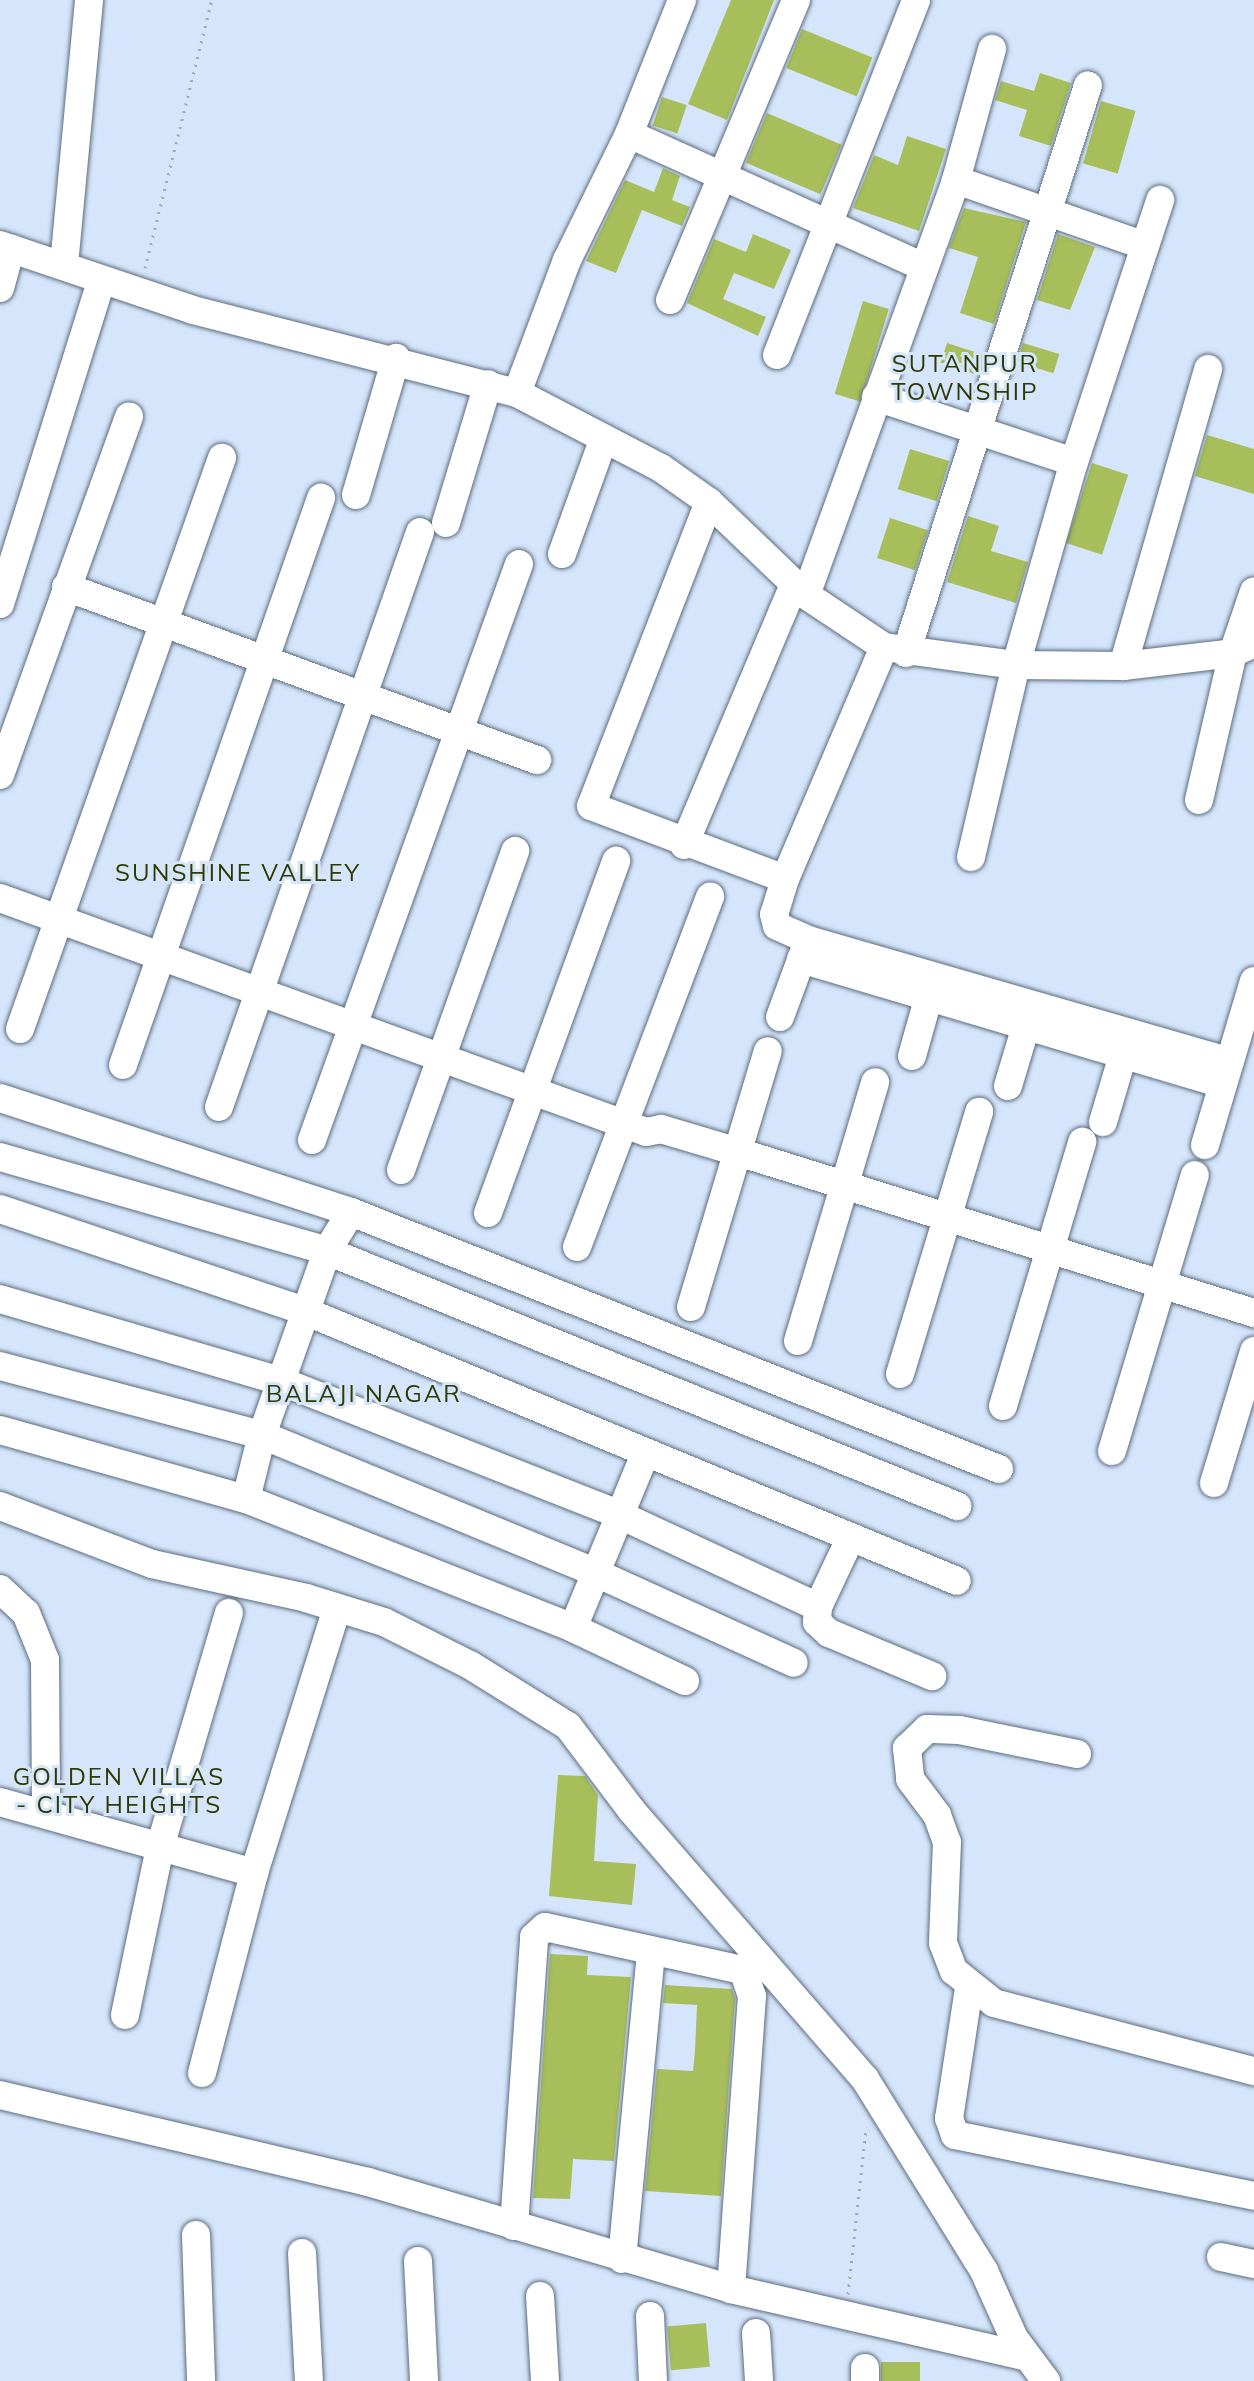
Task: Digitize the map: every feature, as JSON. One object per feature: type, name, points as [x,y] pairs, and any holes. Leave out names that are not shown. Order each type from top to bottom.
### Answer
[{"type":"street","points":[[64,265],[89,0]]},
{"type":"street","points":[[517,393],[567,260],[629,134],[682,0]]},
{"type":"street","points":[[670,300],[796,0]]},
{"type":"street","points":[[777,355],[916,0]]},
{"type":"street","points":[[684,845],[800,590],[876,397],[956,180],[992,49]]},
{"type":"street","points":[[1088,85],[977,428],[895,650],[785,879],[774,914],[777,926],[805,950],[1030,1012],[1226,1073]]},
{"type":"street","points":[[629,134],[719,178],[924,267]]},
{"type":"street","points":[[956,180],[1048,208],[1145,246]]},
{"type":"street","points":[[971,857],[1016,665],[1074,462],[1160,200]]},
{"type":"street","points":[[0,288],[6,246],[139,294],[396,358],[517,393],[661,468],[709,502],[800,590],[895,650],[1016,665],[1123,666],[1244,648]]},
{"type":"street","points":[[0,604],[11,529],[101,282]]},
{"type":"street","points":[[356,495],[396,358]]},
{"type":"street","points":[[1123,666],[1208,369]]},
{"type":"street","points":[[219,1107],[360,696],[433,528],[488,384]]},
{"type":"street","points":[[876,397],[1074,462]]},
{"type":"street","points":[[0,775],[129,417]]},
{"type":"street","points":[[562,554],[604,438]]},
{"type":"street","points":[[20,1029],[222,458]]},
{"type":"street","points":[[123,1065],[321,498]]},
{"type":"street","points":[[709,502],[590,803],[594,810],[785,879]]},
{"type":"street","points":[[312,1140],[519,564]]},
{"type":"street","points":[[66,587],[537,760]]},
{"type":"street","points":[[1199,800],[1244,648],[1254,591]]},
{"type":"street","points":[[401,1170],[441,1050],[515,851]]},
{"type":"street","points":[[488,1213],[616,861]]},
{"type":"street","points":[[0,882],[63,914]]},
{"type":"street","points":[[577,1247],[710,896]]},
{"type":"street","points":[[0,898],[63,914],[626,1117],[653,1118],[661,1129],[1254,1313]]},
{"type":"street","points":[[780,1017],[805,950]]},
{"type":"street","points":[[1205,1145],[1254,981]]},
{"type":"street","points":[[912,1056],[932,985]]},
{"type":"street","points":[[1008,1086],[1030,1012]]},
{"type":"street","points":[[1103,1122],[1126,1044]]},
{"type":"street","points":[[691,1307],[735,1151],[768,1051]]},
{"type":"street","points":[[798,1341],[875,1082]]},
{"type":"street","points":[[0,1098],[351,1212],[999,1469]]},
{"type":"street","points":[[900,1374],[979,1112]]},
{"type":"street","points":[[1003,1406],[1082,1142]]},
{"type":"street","points":[[0,1157],[327,1251],[957,1506]]},
{"type":"street","points":[[1112,1451],[1195,1175]]},
{"type":"street","points":[[0,1209],[307,1312],[849,1541],[957,1581]]},
{"type":"street","points":[[246,1499],[262,1435],[327,1251],[351,1212]]},
{"type":"street","points":[[0,1299],[283,1382],[620,1515],[818,1607]]},
{"type":"street","points":[[1214,1483],[1254,1351]]},
{"type":"street","points":[[0,1366],[262,1435],[596,1573],[794,1663]]},
{"type":"street","points":[[0,1430],[246,1499],[573,1628],[685,1681]]},
{"type":"street","points":[[573,1628],[645,1454]]},
{"type":"street","points":[[0,1506],[152,1564],[384,1622],[470,1665],[568,1726],[632,1811],[873,2092],[984,2271],[1027,2357],[1046,2381]]},
{"type":"street","points":[[849,1541],[818,1607],[817,1622],[829,1633],[932,1676]]},
{"type":"street","points":[[0,1589],[26,1613],[45,1660],[46,1814]]},
{"type":"street","points":[[202,2073],[254,1873],[337,1608]]},
{"type":"street","points":[[125,2015],[160,1847],[229,1613]]},
{"type":"street","points":[[1077,1754],[959,1730],[927,1729],[907,1748],[910,1779],[937,1815],[947,1842],[943,1943],[954,1971],[969,1988],[994,2003],[1254,2071]]},
{"type":"street","points":[[0,1802],[254,1873]]},
{"type":"street","points":[[514,2226],[534,1937],[545,1927],[743,1970],[752,1996],[731,2289]]},
{"type":"street","points":[[622,2259],[651,1950]]},
{"type":"street","points":[[969,1988],[949,2118],[955,2135],[1254,2196]]},
{"type":"street","points":[[0,2095],[368,2182],[731,2289],[1027,2357]]},
{"type":"street","points":[[196,2235],[201,2381]]},
{"type":"street","points":[[302,2253],[309,2381]]},
{"type":"street","points":[[1221,2257],[1254,2264]]},
{"type":"street","points":[[418,2261],[424,2381]]},
{"type":"street","points":[[540,2296],[545,2381]]},
{"type":"street","points":[[650,2316],[653,2381]]},
{"type":"street","points":[[756,2333],[759,2381]]},
{"type":"path","points":[[139,294],[212,0]]},
{"type":"path","points":[[846,2315],[873,2092]]},
{"type":"building","points":[[731,0],[774,0],[727,120],[688,104]]},
{"type":"building","points":[[802,29],[872,57],[857,96],[786,68]]},
{"type":"building","points":[[1040,73],[1071,83],[1051,146],[1019,136],[1027,110],[995,100],[1001,81],[1034,91]]},
{"type":"building","points":[[662,97],[687,105],[677,134],[653,126]]},
{"type":"building","points":[[1101,101],[1136,111],[1118,173],[1083,163]]},
{"type":"building","points":[[767,113],[842,145],[820,194],[746,163]]},
{"type":"building","points":[[907,136],[946,149],[919,231],[853,208],[874,155],[898,165]]},
{"type":"building","points":[[663,168],[680,176],[672,200],[690,207],[682,226],[642,210],[616,273],[586,261],[625,180],[654,192]]},
{"type":"building","points":[[964,208],[1026,222],[994,324],[960,313],[978,257],[949,248]]},
{"type":"building","points":[[753,234],[791,250],[774,289],[734,273],[723,299],[766,317],[758,336],[687,303],[714,239],[746,252]]},
{"type":"building","points":[[1058,234],[1095,247],[1070,310],[1037,300]]},
{"type":"building","points":[[863,301],[889,309],[860,402],[835,394]]},
{"type":"building","points":[[947,343],[984,355],[978,375],[941,363]]},
{"type":"building","points":[[1023,343],[1059,354],[1053,373],[1017,362]]},
{"type":"building","points":[[1207,435],[1254,449],[1254,494],[1195,476]]},
{"type":"building","points":[[910,449],[949,461],[937,501],[898,489]]},
{"type":"building","points":[[1092,463],[1128,475],[1102,555],[1066,543]]},
{"type":"building","points":[[968,516],[999,526],[991,551],[1028,562],[1016,603],[947,582]]},
{"type":"building","points":[[890,518],[928,530],[915,570],[877,558]]},
{"type":"building","points":[[558,1775],[585,1776],[598,1795],[594,1861],[636,1864],[632,1905],[549,1896]]},
{"type":"building","points":[[550,1954],[588,1956],[587,1975],[631,1977],[614,2161],[573,2159],[570,2199],[533,2198]]},
{"type":"building","points":[[665,1985],[732,1989],[735,1998],[721,2196],[645,2191],[657,2069],[693,2071],[695,2051],[697,2005],[663,2003]]},
{"type":"building","points":[[706,2323],[710,2367],[671,2370],[667,2326]]},
{"type":"building","points":[[881,2362],[920,2362],[920,2381],[881,2381]]},
{"type":"district","name":"SUTANPUR TOWNSHIP","points":[[965,378]]},
{"type":"district","name":"SUNSHINE VALLEY","points":[[238,873]]},
{"type":"district","name":"BALAJI NAGAR","points":[[364,1394]]},
{"type":"district","name":"GOLDEN VILLAS - CITY HEIGHTS","points":[[119,1791]]}]
